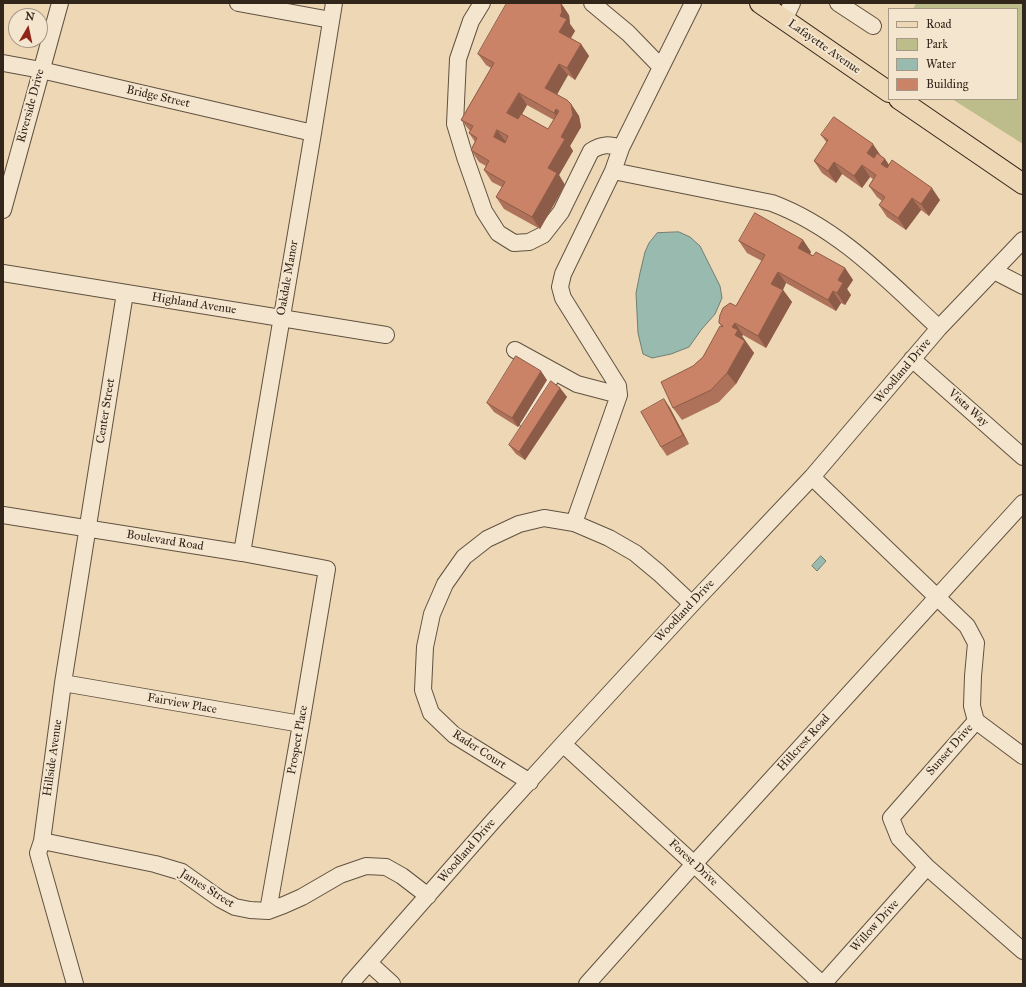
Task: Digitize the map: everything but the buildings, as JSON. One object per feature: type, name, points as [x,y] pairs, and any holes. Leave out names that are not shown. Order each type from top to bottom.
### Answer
[{"type":"main road","name":"Lafayette Avenue","points":[[760,3],[788,11],[888,91]]},
{"type":"main road","points":[[900,100],[1023,184]]},
{"type":"street","name":"Riverside Drive","points":[[3,210],[60,3]]},
{"type":"street","points":[[238,3],[331,20]]},
{"type":"street","name":"Oakdale Manor","points":[[242,553],[334,3]]},
{"type":"street","points":[[482,3],[471,21],[458,59],[455,124],[484,210],[498,233],[514,243],[529,242],[543,234],[561,212],[591,152],[600,146],[612,145],[621,148]]},
{"type":"street","points":[[592,3],[628,33],[661,66]]},
{"type":"street","points":[[574,523],[619,395],[618,386],[563,298],[560,287],[563,274],[613,171],[621,148],[692,3]]},
{"type":"street","points":[[838,3],[873,26]]},
{"type":"street","name":"Bridge Street","points":[[3,63],[41,70],[313,133]]},
{"type":"street","points":[[613,171],[772,202],[794,211],[825,229],[855,252],[939,328]]},
{"type":"street","name":"Woodland Drive","points":[[350,984],[563,744],[812,477],[939,328],[1023,240]]},
{"type":"street","points":[[994,271],[1023,286]]},
{"type":"street","name":"Highland Avenue","points":[[3,273],[386,335]]},
{"type":"street","name":"Center Street","points":[[87,529],[125,293]]},
{"type":"street","points":[[515,350],[577,384],[619,395]]},
{"type":"street","name":"Vista Way","points":[[912,359],[1023,457]]},
{"type":"street","points":[[521,432],[554,372]]},
{"type":"street","name":"Sunset Drive","points":[[812,477],[967,626],[976,643],[972,706],[976,721],[891,818],[899,838],[927,867],[1023,951]]},
{"type":"street","name":"Hillcrest Road","points":[[587,984],[694,864],[1023,503]]},
{"type":"street","name":"Boulevard Road","points":[[3,515],[242,553],[327,569]]},
{"type":"street","name":"Rader Court","points":[[530,782],[454,734],[432,713],[423,690],[424,647],[432,614],[445,584],[464,557],[487,539],[519,524],[544,518],[574,523],[609,538],[635,553],[660,573],[692,604]]},
{"type":"street","name":"Hillside Avenue","points":[[75,984],[38,853],[42,841],[63,683],[87,529]]},
{"type":"street","name":"Prospect Place","points":[[268,911],[327,569]]},
{"type":"street","name":"Fairview Place","points":[[63,683],[301,724]]},
{"type":"street","points":[[976,721],[1023,756]]},
{"type":"street","name":"Forest Drive","points":[[563,744],[823,984]]},
{"type":"street","name":"James Street","points":[[42,841],[155,864],[182,872],[220,899],[235,907],[250,910],[268,911],[302,897],[340,875],[366,866],[386,867],[402,876],[428,896]]},
{"type":"street","name":"Willow Drive","points":[[823,984],[927,867]]},
{"type":"street","points":[[369,963],[392,984]]},
{"type":"green space","points":[[916,3],[1023,3],[1023,144],[954,100],[1018,100],[1018,8],[914,8]]},
{"type":"water","points":[[679,232],[690,237],[700,246],[720,286],[722,298],[715,314],[689,347],[671,354],[652,358],[643,354],[638,333],[636,293],[640,273],[645,252],[649,243],[657,233]]},
{"type":"water","points":[[821,556],[826,561],[817,571],[812,566]]}]
